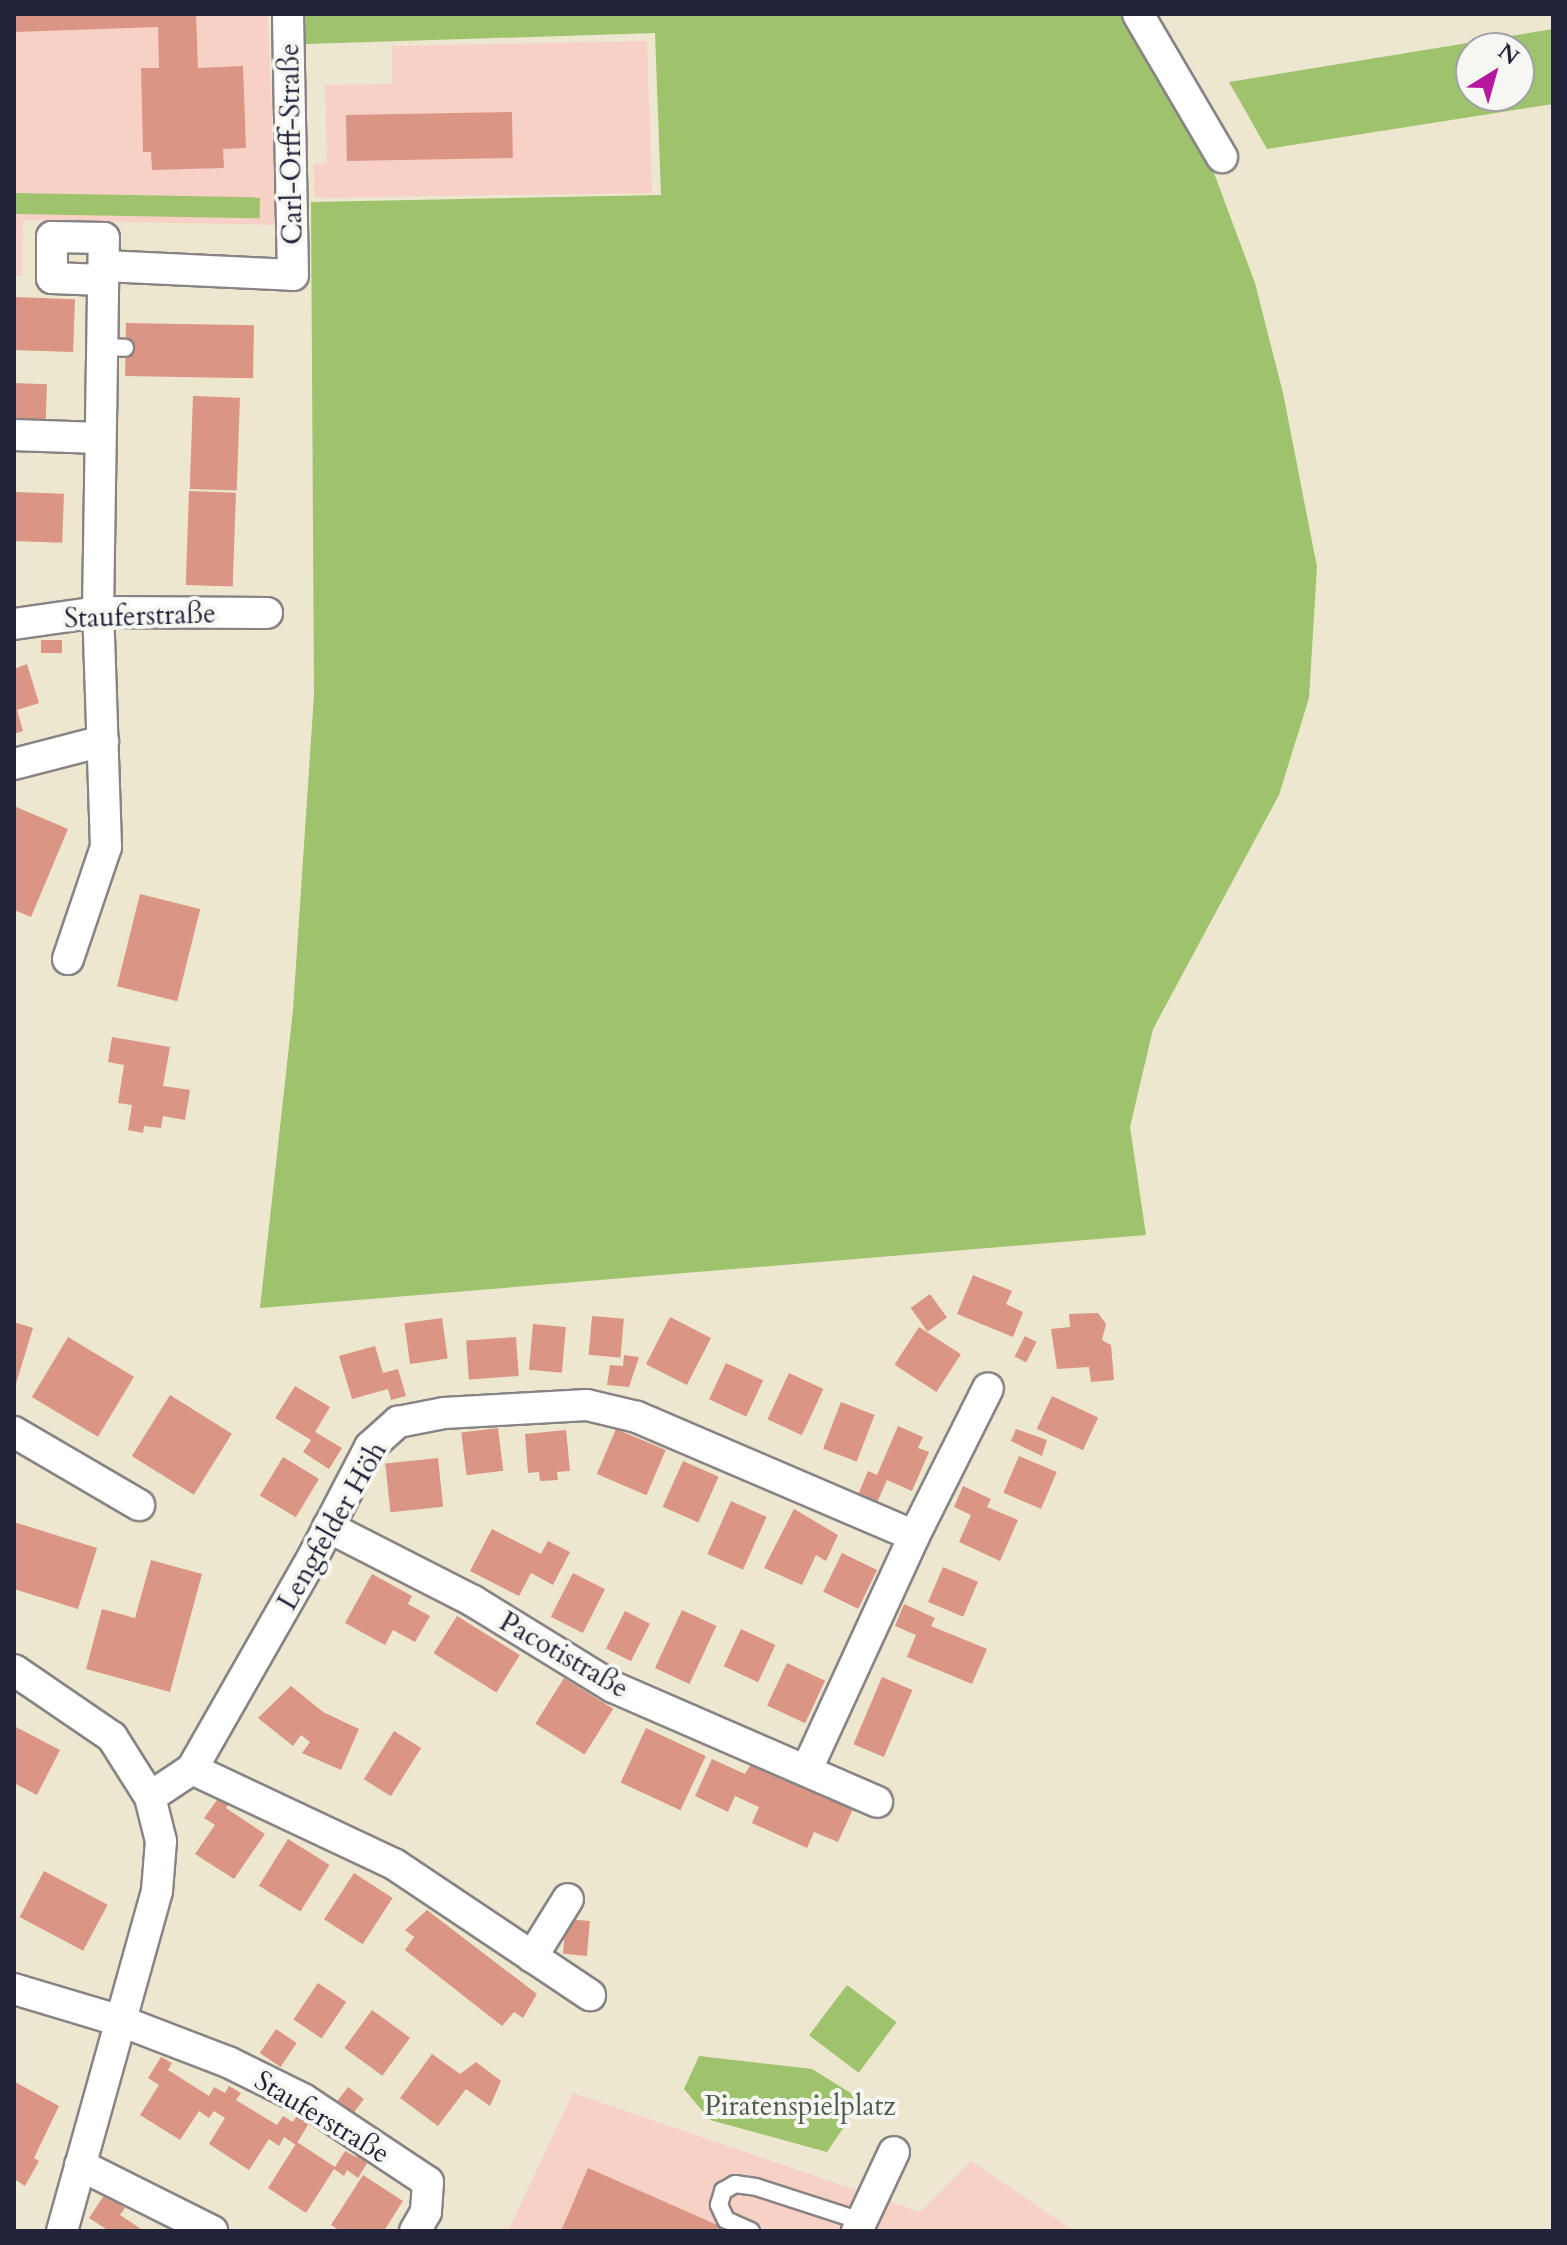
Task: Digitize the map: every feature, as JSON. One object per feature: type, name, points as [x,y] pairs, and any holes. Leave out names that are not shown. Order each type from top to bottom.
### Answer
[{"type":"street","name":"Carl-Orff-Straße","points":[[99,438],[114,348],[103,273],[293,275],[288,14]]},
{"type":"street","points":[[1138,14],[1222,157]]},
{"type":"street","points":[[14,435],[99,438],[98,612],[106,847],[68,959]]},
{"type":"street","name":"Stauferstraße","points":[[14,624],[98,612],[267,613]]},
{"type":"street","points":[[14,764],[103,741]]},
{"type":"street","points":[[807,1769],[914,1536],[988,1388]]},
{"type":"street","name":"Lengfelder Höh","points":[[150,1797],[192,1769],[370,1447],[398,1422],[444,1413],[587,1405],[637,1417],[914,1536]]},
{"type":"street","points":[[14,1432],[139,1505]]},
{"type":"street","name":"Pacotistraße","points":[[328,1527],[473,1601],[613,1687],[877,1802]]},
{"type":"street","points":[[14,1670],[112,1737],[150,1797],[161,1841],[157,1891],[62,2231]]},
{"type":"street","points":[[192,1769],[394,1864],[590,1995]]},
{"type":"street","points":[[532,1957],[568,1899]]},
{"type":"street","points":[[14,1989],[121,2021]]},
{"type":"street","name":"Stauferstraße","points":[[121,2021],[228,2062],[303,2099],[428,2182],[426,2212],[415,2231]]},
{"type":"street","points":[[859,2226],[894,2152]]},
{"type":"street","points":[[80,2165],[212,2231]]},
{"type":"lane","points":[[751,2231],[726,2220],[719,2205],[723,2191],[735,2184],[756,2187],[859,2226]]},
{"type":"shaded area","points":[[14,14],[268,14],[276,225],[23,220],[22,276],[14,276]]},
{"type":"shaded area","points":[[647,41],[652,193],[315,198],[313,164],[327,163],[325,85],[392,84],[392,46]]},
{"type":"shaded area","points":[[573,2093],[920,2212],[971,2161],[1074,2231],[508,2231]]},
{"type":"green space","points":[[305,14],[1126,14],[1208,157],[1255,283],[1283,393],[1317,567],[1309,698],[1279,795],[1153,1029],[1130,1127],[1146,1235],[260,1308],[293,1010],[314,695],[311,202],[661,195],[655,33],[306,44]]},
{"type":"green space","points":[[1553,29],[1553,104],[1535,107],[1535,32]]},
{"type":"green space","points":[[1455,45],[1455,112],[1502,112],[1267,149],[1229,82]]},
{"type":"green space","points":[[14,193],[260,197],[260,218],[14,214]]},
{"type":"green space","points":[[847,1985],[897,2022],[859,2073],[809,2035]]},
{"type":"green space","name":"Piratenspielplatz","points":[[699,2056],[812,2069],[862,2100],[827,2152],[710,2120],[684,2089]]},
{"type":"building","points":[[14,14],[196,14],[198,68],[243,66],[246,148],[223,149],[224,168],[152,170],[151,152],[143,152],[141,68],[159,68],[158,27],[14,32]]},
{"type":"building","points":[[512,112],[513,158],[347,161],[346,115]]},
{"type":"building","points":[[14,297],[75,299],[73,352],[14,350]]},
{"type":"building","points":[[126,323],[254,325],[253,378],[125,376]]},
{"type":"building","points":[[14,383],[47,384],[46,424],[14,423]]},
{"type":"building","points":[[193,396],[240,398],[237,491],[190,489]]},
{"type":"building","points":[[189,491],[236,493],[233,587],[186,585]]},
{"type":"building","points":[[14,492],[64,494],[62,543],[14,541]]},
{"type":"building","points":[[41,640],[62,640],[62,653],[41,653]]},
{"type":"building","points":[[27,664],[39,703],[17,710],[23,731],[14,734],[14,669]]},
{"type":"building","points":[[14,806],[68,829],[31,917],[14,910]]},
{"type":"building","points":[[140,894],[200,909],[177,1001],[117,986]]},
{"type":"building","points":[[112,1037],[170,1047],[163,1086],[190,1090],[185,1120],[163,1116],[161,1128],[144,1126],[143,1133],[128,1130],[132,1105],[118,1103],[124,1065],[108,1062]]},
{"type":"building","points":[[973,1275],[1012,1291],[1006,1304],[1023,1312],[1013,1337],[957,1314]]},
{"type":"building","points":[[930,1294],[947,1317],[928,1332],[911,1308]]},
{"type":"building","points":[[1098,1313],[1106,1324],[1102,1340],[1111,1345],[1114,1380],[1091,1382],[1089,1367],[1057,1369],[1051,1329],[1070,1327],[1069,1314]]},
{"type":"building","points":[[592,1316],[624,1319],[620,1358],[589,1355]]},
{"type":"building","points":[[670,1317],[711,1338],[687,1385],[646,1364]]},
{"type":"building","points":[[442,1318],[448,1359],[410,1364],[404,1323]]},
{"type":"building","points":[[14,1322],[33,1328],[15,1387],[14,1387]]},
{"type":"building","points":[[533,1324],[566,1327],[562,1373],[529,1370]]},
{"type":"building","points":[[919,1327],[961,1354],[936,1392],[894,1365]]},
{"type":"building","points":[[1025,1336],[1037,1342],[1026,1362],[1015,1356]]},
{"type":"building","points":[[68,1337],[134,1377],[98,1437],[32,1397]]},
{"type":"building","points":[[516,1337],[519,1376],[469,1379],[466,1340]]},
{"type":"building","points":[[375,1346],[383,1373],[398,1369],[406,1396],[391,1400],[388,1389],[352,1399],[339,1356]]},
{"type":"building","points":[[624,1355],[639,1357],[629,1387],[607,1385],[610,1365],[623,1366]]},
{"type":"building","points":[[726,1363],[763,1380],[746,1417],[709,1399]]},
{"type":"building","points":[[789,1373],[823,1389],[802,1435],[767,1419]]},
{"type":"building","points":[[295,1386],[330,1407],[315,1432],[342,1448],[329,1469],[303,1452],[311,1440],[275,1418]]},
{"type":"building","points":[[170,1395],[232,1434],[194,1495],[132,1456]]},
{"type":"building","points":[[1052,1396],[1098,1418],[1083,1450],[1037,1429]]},
{"type":"building","points":[[841,1402],[875,1415],[857,1462],[823,1449]]},
{"type":"building","points":[[898,1426],[923,1437],[918,1448],[929,1452],[912,1491],[887,1480],[876,1505],[857,1497],[868,1471],[877,1475]]},
{"type":"building","points":[[498,1428],[503,1471],[467,1475],[461,1433]]},
{"type":"building","points":[[616,1429],[666,1450],[647,1495],[597,1474]]},
{"type":"building","points":[[1016,1429],[1047,1440],[1042,1456],[1011,1441]]},
{"type":"building","points":[[566,1430],[570,1471],[557,1472],[558,1480],[540,1481],[539,1472],[528,1473],[525,1434]]},
{"type":"building","points":[[1019,1456],[1057,1472],[1041,1509],[1003,1493]]},
{"type":"building","points":[[283,1457],[319,1479],[296,1517],[260,1496]]},
{"type":"building","points":[[438,1458],[443,1507],[390,1512],[385,1464]]},
{"type":"building","points":[[683,1461],[719,1477],[698,1523],[663,1507]]},
{"type":"building","points":[[963,1486],[991,1499],[987,1507],[1018,1520],[1000,1561],[959,1542],[971,1515],[954,1507]]},
{"type":"building","points":[[731,1501],[767,1517],[743,1570],[707,1554]]},
{"type":"building","points":[[794,1509],[838,1535],[826,1561],[816,1555],[802,1585],[764,1568]]},
{"type":"building","points":[[14,1522],[97,1548],[78,1609],[14,1589]]},
{"type":"building","points":[[492,1529],[541,1554],[548,1541],[570,1552],[553,1585],[531,1573],[519,1596],[470,1571]]},
{"type":"building","points":[[842,1553],[877,1570],[858,1609],[823,1592]]},
{"type":"building","points":[[151,1560],[202,1574],[170,1692],[86,1669],[102,1609],[135,1618]]},
{"type":"building","points":[[943,1567],[978,1582],[963,1617],[928,1602]]},
{"type":"building","points":[[573,1573],[605,1589],[583,1633],[551,1617]]},
{"type":"building","points":[[372,1574],[412,1596],[408,1604],[430,1616],[415,1642],[393,1630],[385,1645],[345,1623]]},
{"type":"building","points":[[904,1604],[935,1618],[931,1626],[987,1649],[972,1684],[907,1657],[916,1635],[895,1626]]},
{"type":"building","points":[[682,1610],[716,1626],[689,1684],[655,1668]]},
{"type":"building","points":[[625,1611],[650,1624],[631,1661],[606,1648]]},
{"type":"building","points":[[457,1616],[520,1655],[496,1693],[434,1653]]},
{"type":"building","points":[[741,1629],[775,1645],[758,1682],[724,1666]]},
{"type":"building","points":[[787,1663],[825,1681],[805,1723],[767,1706]]},
{"type":"building","points":[[882,1677],[912,1690],[884,1757],[853,1744]]},
{"type":"building","points":[[564,1678],[613,1709],[585,1755],[535,1724]]},
{"type":"building","points":[[291,1686],[323,1712],[359,1729],[341,1770],[302,1753],[310,1742],[301,1735],[293,1746],[258,1718]]},
{"type":"building","points":[[14,1726],[60,1750],[37,1795],[14,1783]]},
{"type":"building","points":[[646,1728],[706,1756],[680,1810],[621,1782]]},
{"type":"building","points":[[394,1731],[421,1748],[391,1796],[364,1779]]},
{"type":"building","points":[[712,1759],[745,1774],[751,1764],[853,1809],[838,1842],[814,1832],[807,1848],[752,1823],[759,1807],[735,1796],[728,1812],[695,1796]]},
{"type":"building","points":[[219,1797],[229,1803],[226,1808],[265,1834],[234,1879],[195,1854],[215,1825],[204,1818]]},
{"type":"building","points":[[288,1839],[330,1865],[300,1912],[259,1886]]},
{"type":"building","points":[[44,1871],[108,1905],[83,1951],[20,1917]]},
{"type":"building","points":[[354,1873],[393,1898],[363,1944],[324,1919]]},
{"type":"building","points":[[427,1910],[537,1994],[523,2018],[514,2012],[502,2026],[405,1950],[414,1937],[405,1930]]},
{"type":"building","points":[[566,1919],[590,1921],[587,1956],[563,1954]]},
{"type":"building","points":[[318,1983],[346,2002],[322,2038],[293,2019]]},
{"type":"building","points":[[372,2010],[410,2038],[382,2076],[344,2048]]},
{"type":"building","points":[[276,2029],[297,2043],[281,2067],[260,2053]]},
{"type":"building","points":[[432,2054],[460,2074],[476,2062],[501,2081],[490,2106],[466,2089],[438,2126],[400,2098]]},
{"type":"building","points":[[161,2057],[172,2063],[168,2070],[209,2096],[214,2087],[225,2093],[229,2086],[241,2093],[236,2100],[277,2125],[283,2116],[293,2122],[300,2111],[312,2118],[296,2145],[284,2137],[279,2146],[269,2139],[249,2170],[209,2144],[225,2118],[214,2111],[209,2118],[199,2111],[180,2140],[140,2115],[159,2085],[148,2078]]},
{"type":"building","points":[[15,2082],[59,2106],[34,2158],[39,2161],[25,2186],[14,2179]]},
{"type":"building","points":[[348,2087],[364,2099],[351,2116],[335,2104]]},
{"type":"building","points":[[297,2142],[335,2167],[345,2151],[356,2157],[360,2150],[371,2157],[358,2178],[347,2170],[344,2176],[334,2169],[306,2213],[268,2188]]},
{"type":"building","points":[[588,2168],[731,2231],[561,2231]]},
{"type":"building","points":[[363,2175],[403,2201],[384,2231],[340,2231],[331,2225]]},
{"type":"building","points":[[105,2194],[125,2208],[120,2215],[144,2231],[109,2231],[89,2218]]}]
